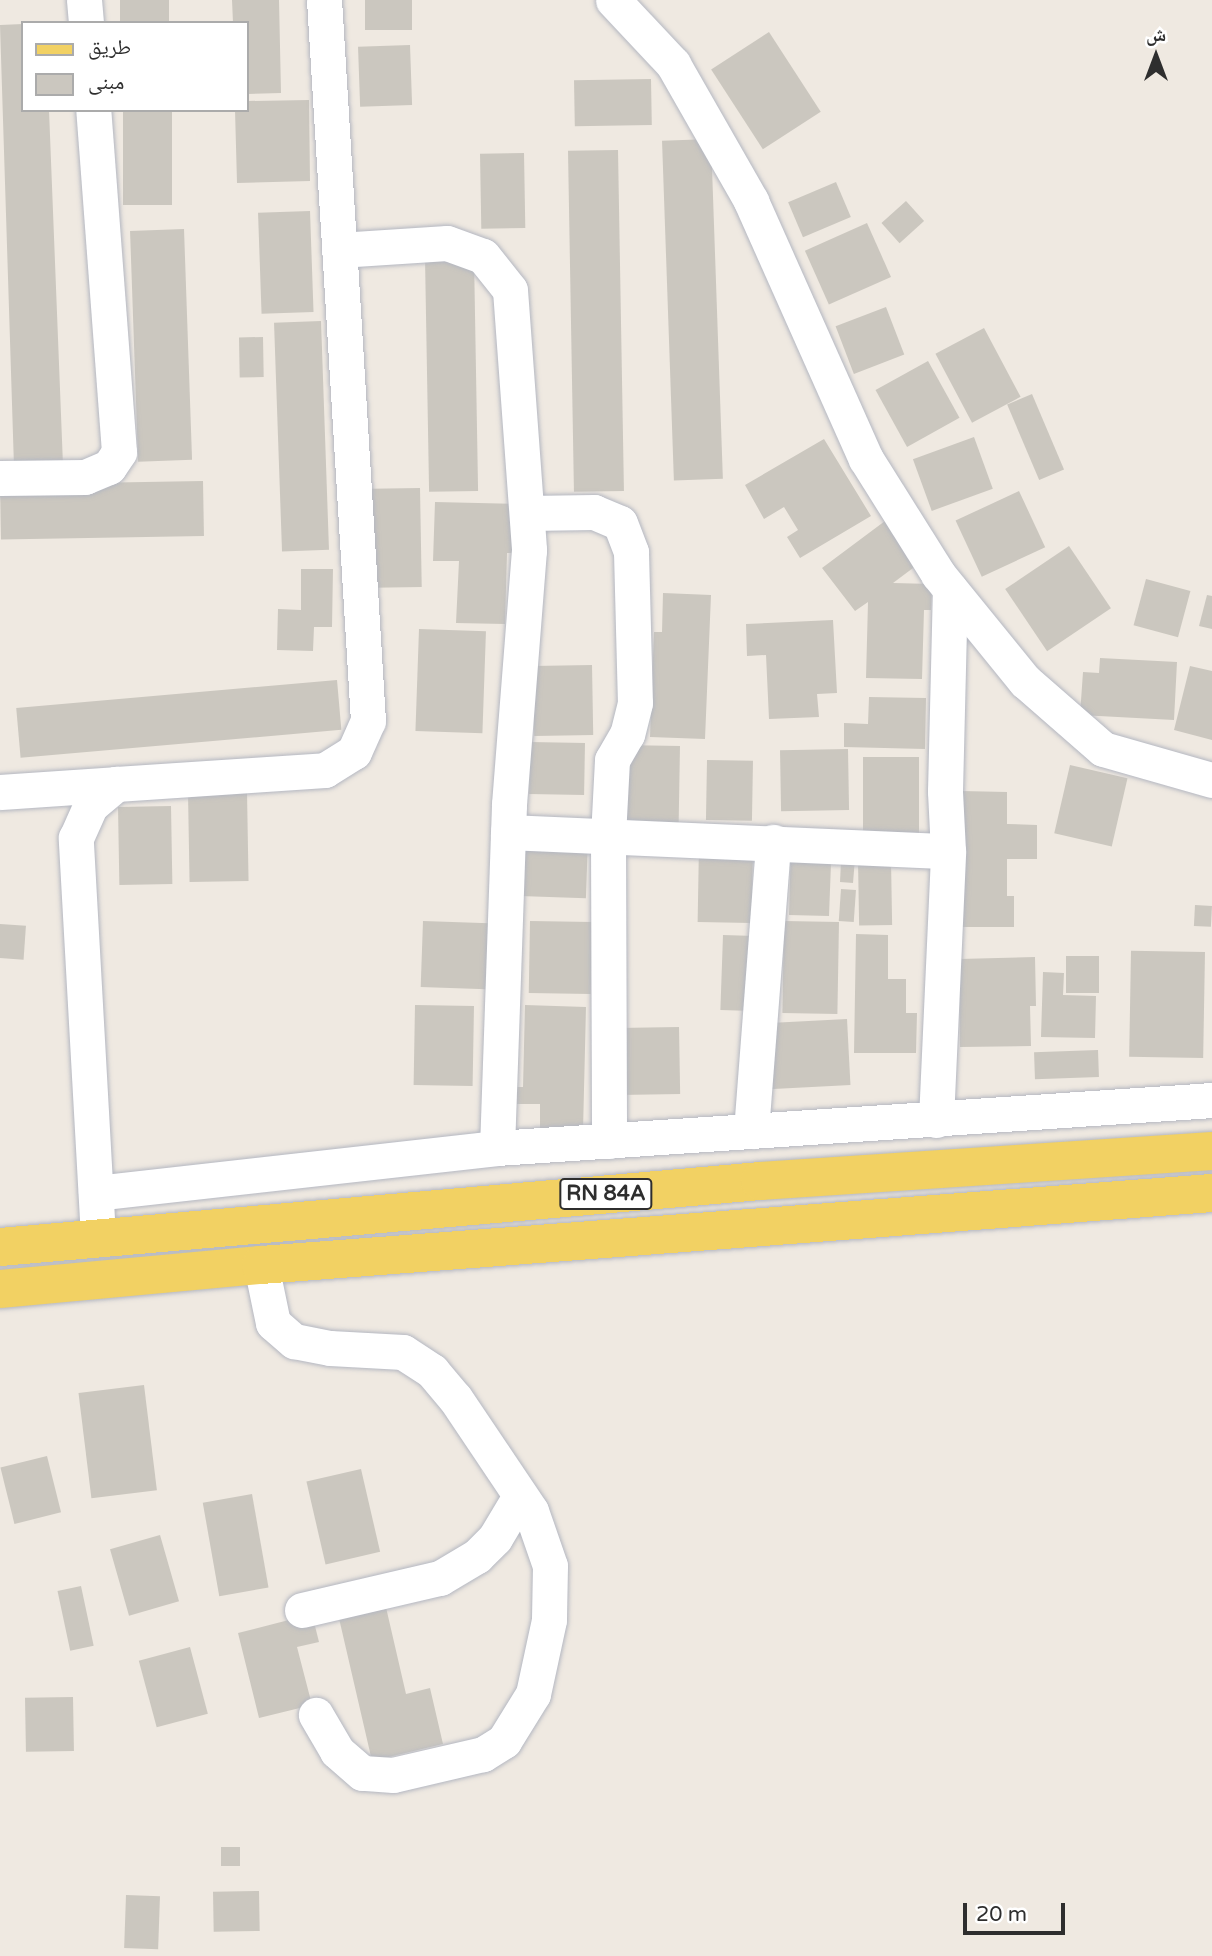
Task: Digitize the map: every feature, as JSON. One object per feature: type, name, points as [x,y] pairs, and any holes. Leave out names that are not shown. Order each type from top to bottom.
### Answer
[{"type":"main road","name":"RN 84A","points":[[0,1247],[760,1181],[1212,1151]]},
{"type":"main road","name":"RN 84A","points":[[0,1289],[261,1265],[1212,1193]]},
{"type":"street","points":[[84,0],[86,21]]},
{"type":"street","points":[[0,792],[325,770],[355,752],[368,721],[324,0]]},
{"type":"street","points":[[613,0],[673,64],[751,201],[866,459],[938,574],[1025,681],[1102,750],[1212,780]]},
{"type":"street","points":[[0,478],[85,477],[109,467],[118,452],[93,112]]},
{"type":"street","points":[[339,250],[447,243],[483,256],[510,290],[529,550],[508,832],[497,1148]]},
{"type":"street","points":[[527,513],[594,512],[620,523],[631,552],[635,703],[627,734],[612,760],[608,836],[608,1141]]},
{"type":"street","points":[[936,1120],[948,851],[945,791],[950,589]]},
{"type":"street","points":[[98,1237],[76,838],[91,805],[116,784]]},
{"type":"street","points":[[508,832],[948,851]]},
{"type":"street","points":[[751,1131],[773,842]]},
{"type":"street","points":[[96,1193],[497,1148],[1212,1100]]},
{"type":"street","points":[[261,1265],[273,1323],[294,1341],[330,1348],[403,1352],[432,1371],[456,1398],[531,1511],[550,1566],[549,1620],[533,1694],[504,1741],[483,1754],[393,1775],[362,1773],[337,1751],[316,1716]]},
{"type":"street","points":[[302,1610],[440,1578],[477,1556],[495,1538],[520,1496]]},
{"type":"building","points":[[120,0],[169,0],[169,21],[120,21]]},
{"type":"building","points":[[232,0],[279,0],[281,93],[248,94],[248,21],[233,21]]},
{"type":"building","points":[[365,0],[412,0],[412,30],[365,30]]},
{"type":"building","points":[[21,24],[21,112],[49,112],[63,465],[14,467],[0,25]]},
{"type":"building","points":[[769,32],[821,112],[763,149],[711,70]]},
{"type":"building","points":[[410,45],[412,105],[360,107],[358,47]]},
{"type":"building","points":[[651,79],[652,125],[575,126],[574,80]]},
{"type":"building","points":[[309,100],[310,181],[237,183],[235,112],[248,112],[248,101]]},
{"type":"building","points":[[123,112],[172,112],[172,205],[123,205]]},
{"type":"building","points":[[711,139],[723,479],[674,481],[662,141]]},
{"type":"building","points":[[618,150],[624,491],[574,492],[568,151]]},
{"type":"building","points":[[524,153],[525,228],[481,229],[480,154]]},
{"type":"building","points":[[836,182],[851,217],[803,237],[788,202]]},
{"type":"building","points":[[906,201],[924,221],[900,243],[881,223]]},
{"type":"building","points":[[310,211],[314,312],[262,314],[258,213]]},
{"type":"building","points":[[867,223],[891,277],[829,305],[805,251]]},
{"type":"building","points":[[184,229],[192,460],[138,462],[130,231]]},
{"type":"building","points":[[474,257],[478,491],[429,492],[425,258]]},
{"type":"building","points":[[886,307],[904,355],[854,374],[836,326]]},
{"type":"building","points":[[321,321],[329,550],[282,552],[274,323]]},
{"type":"building","points":[[984,328],[1021,397],[972,423],[935,354]]},
{"type":"building","points":[[239,337],[263,337],[264,377],[240,377]]},
{"type":"building","points":[[928,361],[960,418],[907,447],[876,390]]},
{"type":"building","points":[[1032,394],[1064,469],[1039,480],[1007,405]]},
{"type":"building","points":[[974,437],[993,489],[932,511],[913,459]]},
{"type":"building","points":[[824,439],[871,516],[800,558],[787,537],[798,530],[784,507],[764,519],[745,485]]},
{"type":"building","points":[[203,481],[204,536],[1,540],[0,485]]},
{"type":"building","points":[[420,488],[422,587],[373,588],[371,489]]},
{"type":"building","points":[[1019,491],[1045,547],[982,577],[956,521]]},
{"type":"building","points":[[435,502],[524,504],[522,553],[507,553],[505,624],[456,623],[459,561],[433,561]]},
{"type":"building","points":[[885,521],[917,565],[893,583],[932,584],[931,610],[924,610],[922,679],[866,678],[868,602],[855,611],[822,568]]},
{"type":"building","points":[[1069,546],[1111,608],[1047,651],[1005,589]]},
{"type":"building","points":[[301,569],[333,569],[332,627],[314,627],[313,651],[277,650],[278,609],[301,610]]},
{"type":"building","points":[[1146,579],[1190,591],[1178,637],[1134,625]]},
{"type":"building","points":[[663,593],[711,595],[705,739],[650,737],[654,632],[662,632]]},
{"type":"building","points":[[1207,595],[1212,596],[1212,629],[1199,626]]},
{"type":"building","points":[[833,620],[837,693],[817,694],[819,717],[769,719],[766,655],[747,656],[746,624]]},
{"type":"building","points":[[419,629],[486,631],[482,733],[415,731]]},
{"type":"building","points":[[1100,658],[1177,662],[1174,720],[1080,715],[1083,672],[1099,673]]},
{"type":"building","points":[[592,665],[593,735],[534,736],[533,666]]},
{"type":"building","points":[[1190,666],[1212,671],[1212,740],[1174,730]]},
{"type":"building","points":[[337,680],[341,730],[21,758],[16,708]]},
{"type":"building","points":[[869,697],[926,698],[925,749],[844,747],[844,723],[868,724]]},
{"type":"building","points":[[530,742],[585,743],[584,795],[529,794]]},
{"type":"building","points":[[622,745],[680,746],[679,828],[621,827]]},
{"type":"building","points":[[848,749],[849,810],[781,811],[780,750]]},
{"type":"building","points":[[863,757],[919,757],[919,836],[863,836]]},
{"type":"building","points":[[707,760],[753,761],[752,821],[706,820]]},
{"type":"building","points":[[1070,765],[1127,778],[1112,846],[1054,833]]},
{"type":"building","points":[[961,791],[1007,792],[1007,824],[1037,825],[1037,859],[1007,859],[1007,896],[1014,896],[1014,927],[960,927]]},
{"type":"building","points":[[247,792],[249,881],[190,882],[188,793]]},
{"type":"building","points":[[171,806],[172,884],[119,885],[118,807]]},
{"type":"building","points":[[522,837],[588,839],[586,898],[520,896]]},
{"type":"building","points":[[699,844],[753,845],[752,923],[698,922]]},
{"type":"building","points":[[791,845],[831,863],[829,916],[789,915]]},
{"type":"building","points":[[856,846],[853,883],[840,882],[841,862]]},
{"type":"building","points":[[891,860],[892,925],[859,926],[858,861]]},
{"type":"building","points":[[841,889],[856,890],[854,922],[839,921]]},
{"type":"building","points":[[1195,905],[1212,906],[1211,927],[1194,926]]},
{"type":"building","points":[[423,921],[489,923],[487,989],[421,987]]},
{"type":"building","points":[[530,921],[592,922],[591,994],[529,993]]},
{"type":"building","points":[[784,921],[839,922],[837,1014],[782,1013]]},
{"type":"building","points":[[0,924],[26,926],[24,960],[0,958]]},
{"type":"building","points":[[856,934],[888,935],[888,979],[906,979],[906,1013],[917,1013],[916,1053],[854,1053]]},
{"type":"building","points":[[723,935],[755,936],[752,1011],[720,1010]]},
{"type":"building","points":[[1131,951],[1205,952],[1203,1058],[1129,1057]]},
{"type":"building","points":[[1066,956],[1099,956],[1099,993],[1066,993]]},
{"type":"building","points":[[1035,957],[1036,1006],[1030,1006],[1031,1046],[960,1047],[959,959]]},
{"type":"building","points":[[1043,972],[1064,973],[1063,995],[1096,996],[1095,1038],[1041,1037]]},
{"type":"building","points":[[415,1005],[474,1006],[473,1086],[414,1085]]},
{"type":"building","points":[[525,1005],[586,1007],[583,1131],[540,1130],[540,1104],[517,1104],[517,1087],[523,1087]]},
{"type":"building","points":[[847,1019],[850,1085],[769,1089],[765,1023]]},
{"type":"building","points":[[679,1027],[680,1094],[619,1095],[618,1028]]},
{"type":"building","points":[[1098,1050],[1099,1077],[1035,1079],[1034,1052]]},
{"type":"building","points":[[144,1385],[157,1490],[91,1498],[78,1393]]},
{"type":"building","points":[[47,1456],[61,1512],[14,1524],[0,1468]]},
{"type":"building","points":[[361,1469],[380,1552],[326,1564],[306,1482]]},
{"type":"building","points":[[252,1494],[268,1588],[219,1596],[203,1503]]},
{"type":"building","points":[[160,1535],[179,1601],[129,1616],[110,1549]]},
{"type":"building","points":[[81,1586],[94,1646],[70,1651],[58,1591]]},
{"type":"building","points":[[385,1603],[406,1694],[430,1688],[443,1744],[372,1761],[338,1614]]},
{"type":"building","points":[[312,1614],[319,1642],[297,1647],[312,1705],[259,1718],[238,1633]]},
{"type":"building","points":[[190,1647],[208,1714],[157,1727],[139,1661]]},
{"type":"building","points":[[73,1697],[74,1751],[26,1752],[25,1698]]},
{"type":"building","points":[[221,1847],[240,1847],[240,1866],[221,1866]]},
{"type":"building","points":[[259,1891],[260,1931],[214,1932],[213,1892]]},
{"type":"building","points":[[126,1895],[160,1896],[158,1949],[124,1948]]}]
